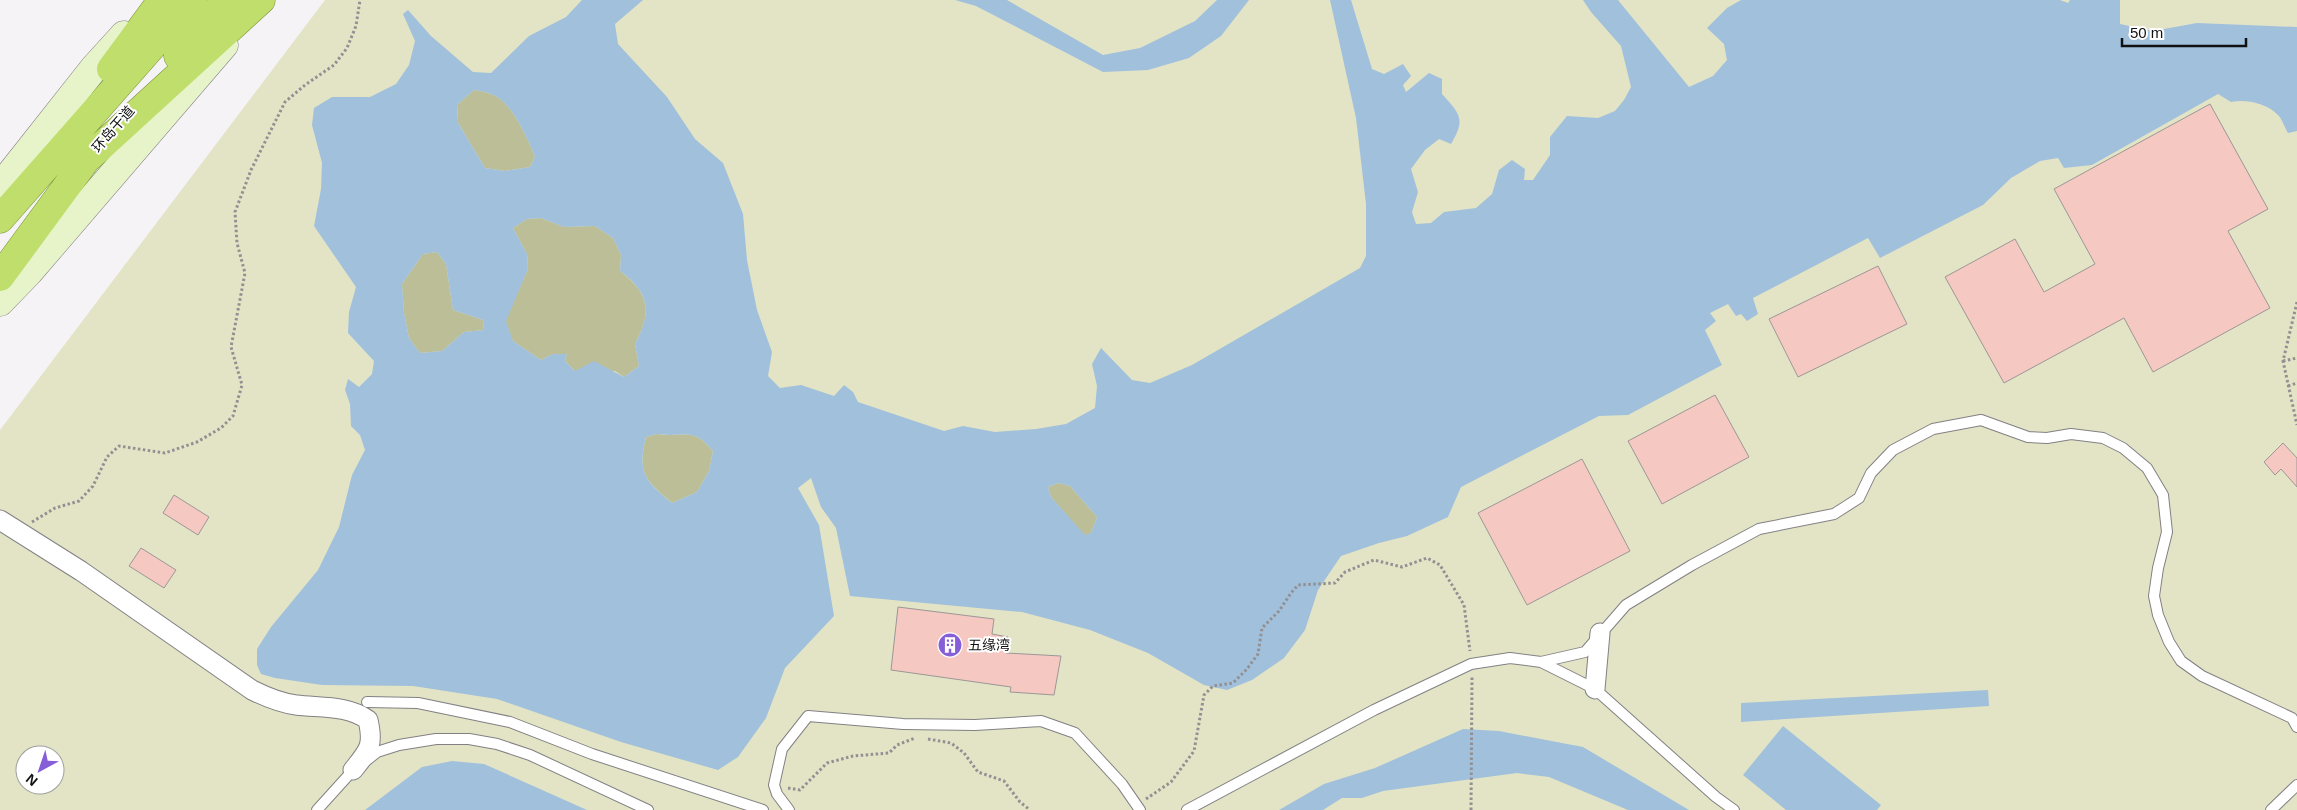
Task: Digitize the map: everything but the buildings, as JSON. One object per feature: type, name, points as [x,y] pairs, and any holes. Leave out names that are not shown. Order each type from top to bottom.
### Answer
[{"type":"highway","points":[[0,277],[78,149],[115,63],[162,0]]},
{"type":"highway","name":"环岛干道","points":[[0,258],[78,149],[193,0]]},
{"type":"highway","name":"环岛干道","points":[[0,219],[78,149],[226,0]]},
{"type":"highway","points":[[0,203],[78,149],[261,0]]},
{"type":"main road","points":[[0,187],[94,68],[155,0]]},
{"type":"main road","points":[[0,302],[36,264],[196,80],[261,0]]},
{"type":"street","points":[[0,512],[26,527],[199,643],[250,684],[282,698],[367,702]]},
{"type":"street","points":[[0,520],[81,571],[252,690],[269,699],[294,705],[356,712],[368,720],[371,736],[370,748],[353,770]]},
{"type":"street","points":[[1595,688],[1600,633]]},
{"type":"lane","points":[[1541,662],[1585,652],[1626,605],[1692,565],[1760,529],[1834,514],[1859,498],[1871,473],[1893,450],[1933,429],[1981,420],[2028,437],[2047,438],[2071,434],[2103,438],[2123,448],[2147,468],[2163,495],[2168,532],[2158,568],[2154,596],[2158,615],[2169,642],[2181,661],[2202,676],[2295,721]]},
{"type":"lane","points":[[1187,810],[1374,710],[1471,664],[1510,658],[1541,662],[1595,688],[1716,797],[1734,810]]},
{"type":"lane","points":[[367,702],[418,703],[510,722],[592,754],[763,810]]},
{"type":"lane","points":[[789,810],[777,794],[774,785],[782,749],[808,716],[903,724],[974,725],[1041,721],[1075,733],[1122,784],[1138,808]]},
{"type":"lane","points":[[317,810],[353,770],[377,752],[399,744],[469,738],[497,744],[530,755],[648,810]]},
{"type":"lane","points":[[2271,810],[2297,785]]},
{"type":"path","points":[[26,527],[55,508],[79,500],[93,486],[107,457],[119,446],[165,453],[197,442],[221,428],[233,416],[242,384],[231,347],[245,273],[237,244],[235,212],[251,170],[285,102],[305,84],[334,65],[347,48],[356,26],[360,0]]},
{"type":"path","points":[[2297,302],[2283,361],[2297,425]]},
{"type":"path","points":[[2283,361],[2297,358]]},
{"type":"path","points":[[2288,386],[2297,383]]},
{"type":"path","points":[[1138,808],[1171,782],[1194,751],[1204,695],[1213,686],[1233,682],[1247,669],[1258,654],[1262,628],[1279,611],[1298,585],[1335,583],[1345,572],[1374,560],[1402,567],[1427,558],[1440,565],[1464,605],[1471,664],[1473,789],[1471,810]]},
{"type":"path","points":[[774,785],[800,790],[827,763],[861,755],[889,753],[897,745],[918,737]]},
{"type":"path","points":[[927,738],[951,743],[964,753],[978,772],[1004,781],[1020,802],[1030,810]]},
{"type":"green space","points":[[325,0],[2297,0],[2297,810],[0,810],[0,430]]},
{"type":"green space","points":[[474,90],[494,95],[511,110],[525,134],[535,157],[530,167],[505,171],[485,168],[457,121],[458,104]]},
{"type":"green space","points":[[541,218],[564,227],[595,226],[613,238],[621,255],[620,271],[630,279],[642,296],[646,313],[635,344],[639,366],[624,377],[615,371],[575,371],[565,361],[567,354],[553,354],[541,360],[513,341],[505,321],[528,269],[527,254],[513,228],[527,219]]},
{"type":"green space","points":[[437,252],[446,264],[453,310],[483,320],[484,330],[464,332],[442,351],[420,353],[409,338],[404,313],[402,284],[423,254]]},
{"type":"green space","points":[[657,434],[694,436],[700,438],[713,451],[709,471],[697,492],[672,503],[650,482],[643,468],[642,459],[646,437]]},
{"type":"green space","points":[[1058,483],[1070,486],[1097,517],[1091,533],[1085,536],[1051,497],[1048,487]]},
{"type":"water","points":[[582,0],[643,0],[615,24],[618,44],[667,97],[695,139],[723,163],[743,214],[747,260],[757,310],[772,352],[768,376],[780,388],[801,385],[834,396],[844,385],[853,392],[858,402],[944,431],[963,426],[995,432],[1036,429],[1066,424],[1095,408],[1097,386],[1092,364],[1101,348],[1132,380],[1150,383],[1192,365],[1360,268],[1366,256],[1366,204],[1356,118],[1330,0],[1351,0],[1372,69],[1384,74],[1403,64],[1411,76],[1403,85],[1406,92],[1429,73],[1442,79],[1442,94],[1459,117],[1456,135],[1451,144],[1439,139],[1425,150],[1411,169],[1418,192],[1412,212],[1416,224],[1431,223],[1444,212],[1476,208],[1492,194],[1499,170],[1512,160],[1525,169],[1524,180],[1533,180],[1550,155],[1550,137],[1567,116],[1598,118],[1615,111],[1624,100],[1631,87],[1621,46],[1583,0],[1618,0],[1689,87],[1713,76],[1727,60],[1724,44],[1707,28],[1727,8],[1741,0],[2060,0],[2068,3],[2070,0],[2120,0],[2120,24],[2153,31],[2197,23],[2297,27],[2297,131],[2288,133],[2279,117],[2268,107],[2243,101],[2231,102],[2218,94],[2092,165],[2064,168],[2058,158],[2040,161],[2011,178],[1983,205],[1880,258],[1868,238],[1753,298],[1758,314],[1747,321],[1741,314],[1736,316],[1728,304],[1710,313],[1716,321],[1705,330],[1722,365],[1628,415],[1599,416],[1461,487],[1448,517],[1407,536],[1341,556],[1318,590],[1305,630],[1284,658],[1252,680],[1227,690],[1204,685],[1148,653],[1090,630],[1022,612],[850,596],[836,528],[821,507],[811,478],[798,488],[819,525],[834,616],[785,668],[766,718],[738,757],[718,770],[621,742],[497,699],[413,686],[322,685],[261,674],[257,665],[257,649],[271,627],[318,570],[339,527],[352,475],[365,450],[360,435],[351,426],[350,404],[345,390],[348,379],[359,387],[372,374],[374,361],[348,333],[349,312],[356,287],[314,226],[321,189],[322,163],[312,125],[314,108],[332,97],[370,97],[396,84],[409,65],[415,41],[403,14],[408,10],[431,36],[473,72],[491,73],[529,36],[566,17]],"holes":[[[474,90],[494,95],[500,99],[511,110],[529,143],[535,157],[530,167],[505,171],[485,168],[457,121],[458,104]],[[541,218],[564,227],[595,226],[613,238],[621,255],[620,271],[630,279],[642,295],[646,313],[635,344],[639,366],[624,377],[594,361],[575,371],[565,361],[567,354],[553,354],[541,360],[513,341],[506,321],[528,269],[527,254],[513,228],[527,219]],[[437,252],[446,264],[453,310],[483,320],[484,330],[464,332],[442,351],[420,353],[409,338],[404,313],[402,284],[423,254]],[[657,434],[694,436],[700,438],[713,451],[709,471],[697,492],[672,503],[655,488],[646,475],[642,459],[646,437]],[[1058,483],[1070,486],[1097,517],[1091,533],[1085,535],[1051,497],[1048,487]]]},
{"type":"water","points":[[955,0],[1007,0],[1103,55],[1140,48],[1195,21],[1217,0],[1249,0],[1221,36],[1189,58],[1148,70],[1103,72],[976,6]]},
{"type":"water","points":[[1988,690],[1989,706],[1741,722],[1741,703]]},
{"type":"water","points":[[1783,726],[1881,805],[1877,810],[1786,810],[1743,775]]},
{"type":"water","points":[[1463,729],[1499,731],[1583,747],[1689,810],[1628,810],[1549,777],[1517,773],[1383,791],[1362,798],[1342,798],[1323,810],[1279,810],[1324,784],[1375,768]]},
{"type":"water","points":[[452,761],[484,764],[587,810],[365,810],[422,767]]},
{"type":"place","name":"五缘湾","points":[[950,645]]}]
